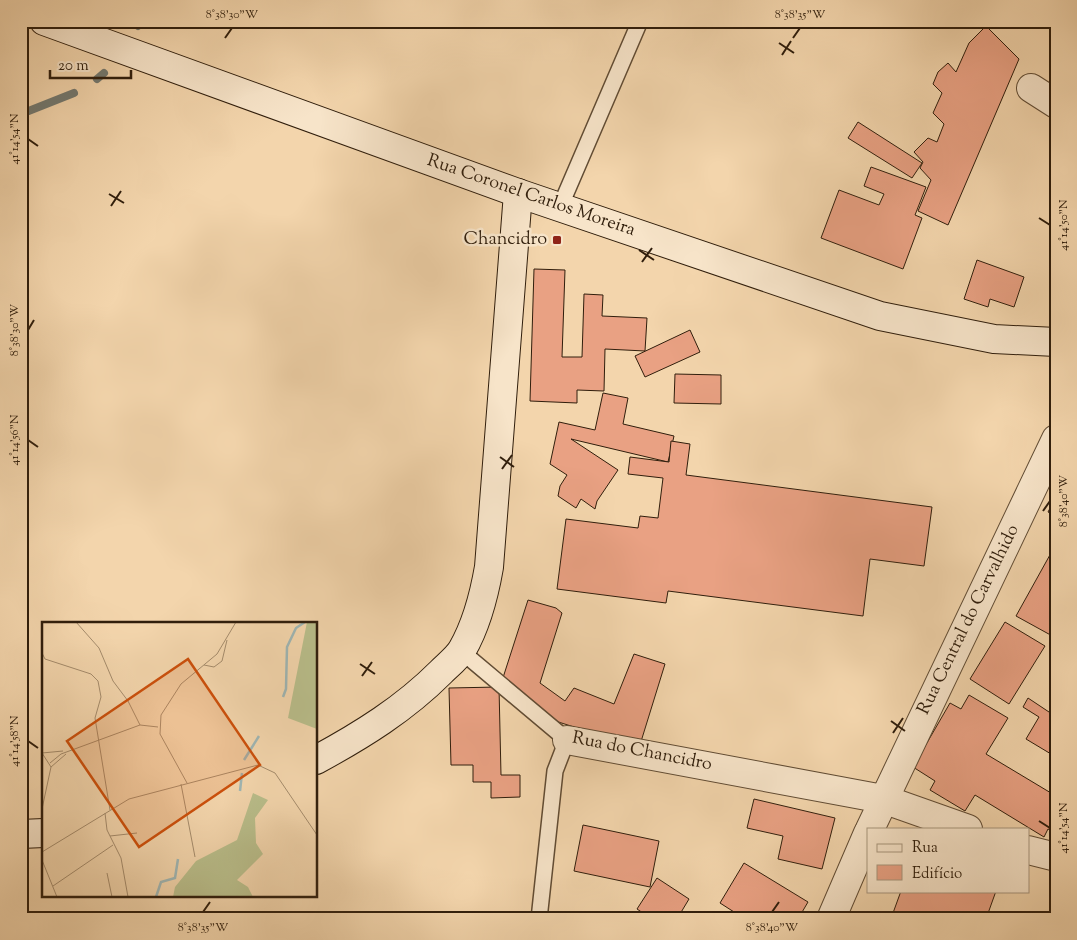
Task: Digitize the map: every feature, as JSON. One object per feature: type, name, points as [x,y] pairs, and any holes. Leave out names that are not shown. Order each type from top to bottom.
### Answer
[{"type":"street","name":"Rua Coronel Carlos Moreira","points":[[44,21],[518,193],[880,316],[994,339],[1056,342]]},
{"type":"street","points":[[1031,88],[1056,104]]},
{"type":"street","points":[[318,759],[360,737],[394,714],[429,684],[462,651],[482,605],[490,567],[518,193]]},
{"type":"street","name":"Rua Central do Carvalhido","points":[[870,828],[1056,439]]},
{"type":"street","name":"Rua do Chancidro","points":[[567,740],[883,799],[965,828]]},
{"type":"street","points":[[21,834],[42,833]]},
{"type":"street","points":[[831,919],[867,835]]},
{"type":"street","points":[[1030,850],[1056,857]]},
{"type":"lane","points":[[560,207],[640,21]]},
{"type":"lane","name":"Rua do Chancidro","points":[[462,651],[567,740]]},
{"type":"lane","points":[[539,919],[555,771],[567,740]]},
{"type":"building","points":[[986,26],[1019,59],[948,225],[918,211],[931,180],[920,168],[923,162],[914,152],[928,138],[937,142],[944,124],[933,113],[942,93],[933,84],[938,72],[948,63],[956,72],[969,43]]},
{"type":"building","points":[[858,122],[922,163],[912,178],[848,138]]},
{"type":"building","points":[[871,167],[926,187],[915,215],[922,218],[903,269],[821,238],[839,190],[879,205],[884,194],[864,186]]},
{"type":"building","points":[[977,260],[1024,277],[1014,307],[990,299],[988,307],[964,299]]},
{"type":"building","points":[[534,269],[565,270],[562,357],[582,357],[584,294],[603,295],[602,316],[647,318],[645,351],[605,349],[604,391],[577,390],[577,403],[530,401]]},
{"type":"building","points":[[690,330],[700,352],[645,377],[635,356]]},
{"type":"building","points":[[675,374],[721,375],[721,404],[674,403]]},
{"type":"building","points":[[603,393],[628,398],[623,424],[674,436],[668,462],[571,439],[618,470],[597,501],[595,509],[581,499],[576,508],[558,496],[560,486],[567,475],[550,464],[559,422],[595,430]]},
{"type":"building","points":[[671,441],[690,444],[686,475],[932,507],[924,566],[870,559],[863,616],[668,591],[666,603],[557,589],[566,519],[638,528],[640,516],[658,518],[663,478],[628,474],[630,457],[669,462]]},
{"type":"building","points":[[1056,497],[1056,516],[1048,512]]},
{"type":"building","points":[[1056,544],[1056,638],[1016,616]]},
{"type":"building","points":[[528,600],[556,608],[562,613],[540,683],[565,701],[574,688],[614,704],[634,654],[665,664],[639,748],[543,717],[500,687]]},
{"type":"building","points":[[1005,622],[1045,646],[1009,704],[970,679]]},
{"type":"building","points":[[499,687],[501,775],[520,775],[520,797],[491,798],[491,782],[473,782],[473,765],[451,765],[449,688]]},
{"type":"building","points":[[969,695],[1008,718],[986,754],[1056,796],[1056,833],[1048,829],[1044,837],[975,795],[965,811],[930,790],[935,781],[913,767],[950,703],[961,709]]},
{"type":"building","points":[[1028,698],[1055,716],[1050,723],[1056,727],[1056,757],[1026,739],[1039,717],[1023,707]]},
{"type":"building","points":[[754,799],[835,818],[822,869],[778,859],[783,836],[747,828]]},
{"type":"building","points":[[583,825],[659,841],[650,887],[574,871]]},
{"type":"building","points":[[744,863],[808,902],[798,919],[745,919],[720,903]]},
{"type":"building","points":[[657,878],[689,899],[677,919],[652,919],[637,909]]},
{"type":"building","points":[[901,892],[996,892],[986,919],[907,919],[893,913]]},
{"type":"building","points":[[848,912],[863,919],[845,919]]},
{"type":"waterway","points":[[138,26],[143,21]]},
{"type":"waterway","points":[[97,79],[104,73]]},
{"type":"waterway","points":[[21,114],[74,93]]},
{"type":"place","name":"Chancidro","points":[[557,240]]}]
